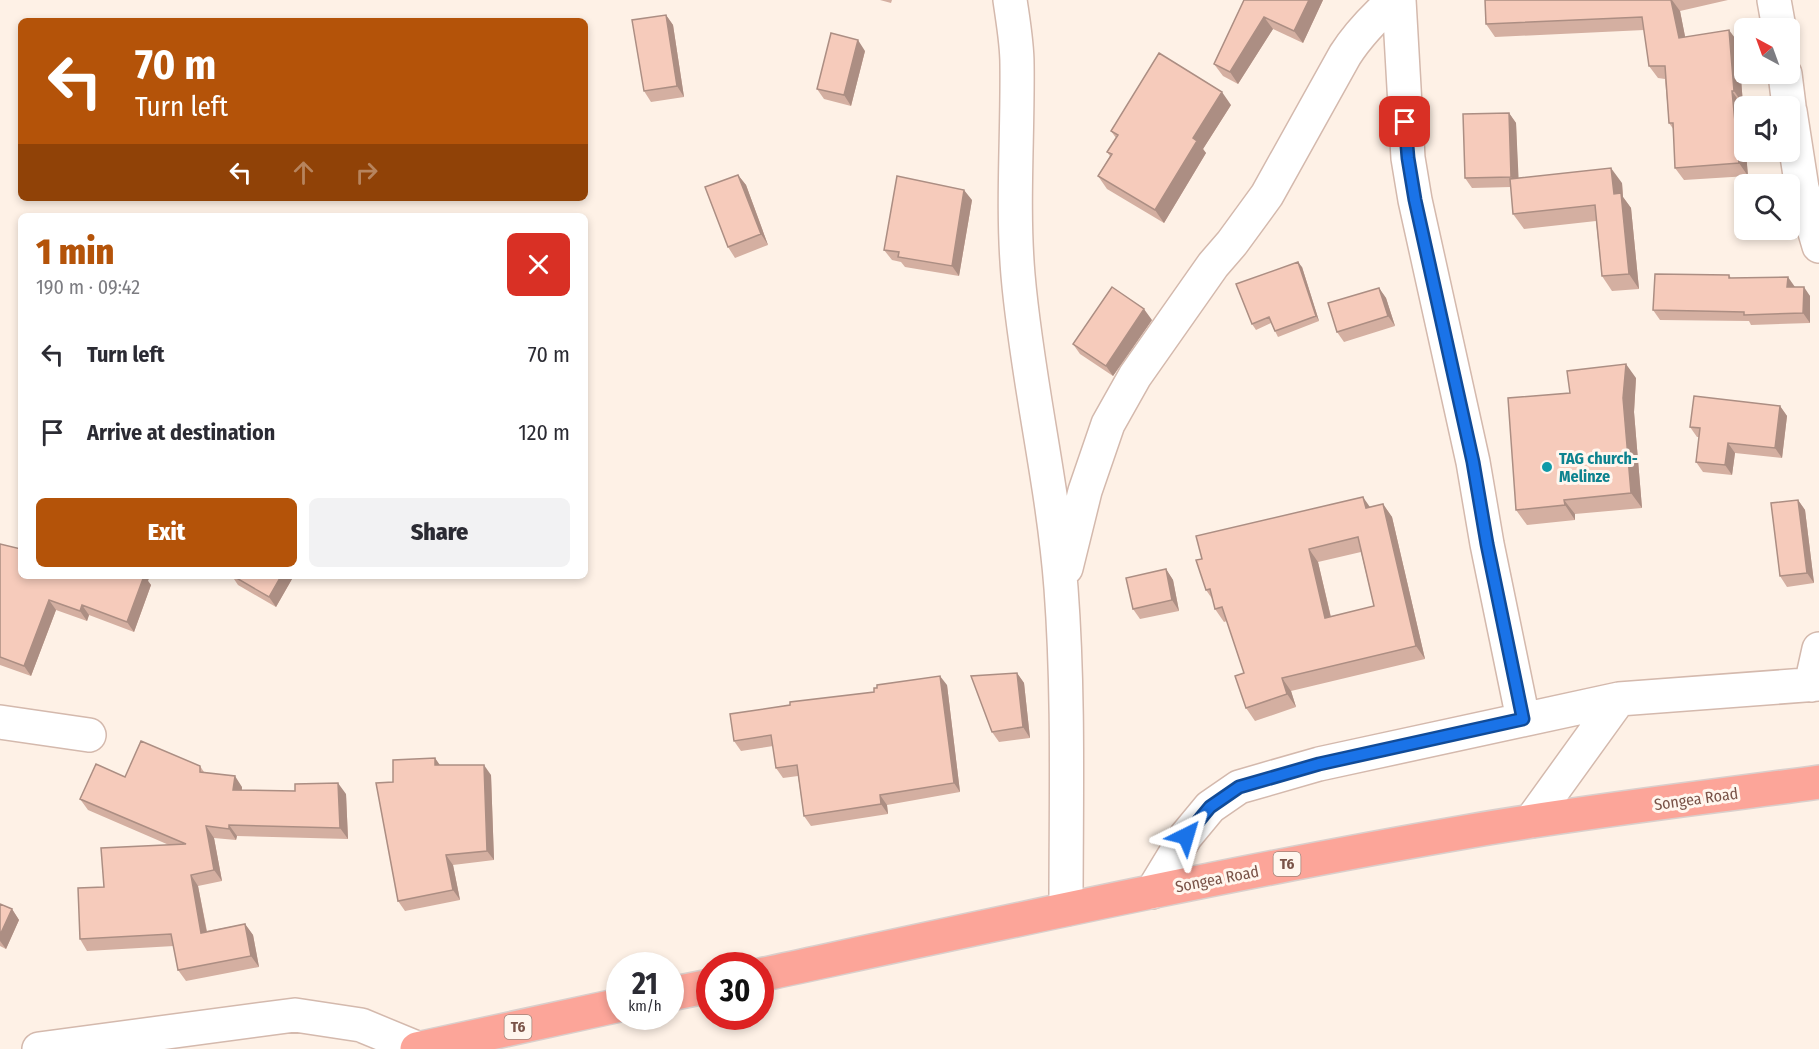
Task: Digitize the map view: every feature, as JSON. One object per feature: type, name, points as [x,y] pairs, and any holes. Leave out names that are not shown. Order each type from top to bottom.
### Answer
[{"type":"highway","name":"Songea Road","points":[[774,972],[1066,909],[1344,853],[1531,821],[1819,782]]},
{"type":"highway","name":"T6","points":[[418,1049],[606,1008]]},
{"type":"street","points":[[1010,0],[1017,62],[1018,273],[1061,588],[1066,738],[1066,909]]},
{"type":"street","points":[[1061,588],[1085,491],[1108,424],[1135,376],[1213,265],[1267,195],[1356,39],[1372,19],[1394,0]]},
{"type":"street","points":[[1399,0],[1408,158],[1415,200],[1473,462],[1487,544],[1523,719]]},
{"type":"street","points":[[1774,0],[1777,18]]},
{"type":"street","points":[[1798,162],[1802,188],[1819,246]]},
{"type":"street","points":[[1152,892],[1186,836],[1210,807],[1239,787],[1319,764],[1618,699],[1815,684],[1819,649]]},
{"type":"street","points":[[1531,821],[1618,699]]},
{"type":"street","points":[[0,722],[89,735]]},
{"type":"street","points":[[39,1049],[295,1015],[361,1025],[418,1049]]},
{"type":"building","points":[[1244,0],[1309,0],[1294,31],[1264,17],[1230,72],[1214,64]]},
{"type":"building","points":[[1485,0],[1671,0],[1679,38],[1729,30],[1734,91],[1732,91],[1734,162],[1739,163],[1675,168],[1673,123],[1669,123],[1665,66],[1649,66],[1642,17],[1486,24]]},
{"type":"building","points":[[666,15],[677,86],[644,91],[632,20]]},
{"type":"building","points":[[831,33],[858,40],[844,95],[817,89]]},
{"type":"building","points":[[1159,53],[1222,92],[1193,138],[1197,141],[1155,210],[1098,176],[1112,154],[1107,152],[1118,135],[1111,131]]},
{"type":"building","points":[[1509,113],[1511,177],[1465,178],[1463,114]]},
{"type":"building","points":[[1611,168],[1614,194],[1621,193],[1629,274],[1602,276],[1595,205],[1513,214],[1510,179]]},
{"type":"building","points":[[738,175],[761,234],[728,247],[705,187]]},
{"type":"building","points":[[897,176],[964,190],[952,266],[898,257],[899,252],[884,250]]},
{"type":"building","points":[[1298,262],[1316,316],[1275,331],[1269,317],[1252,324],[1236,284]]},
{"type":"building","points":[[1655,274],[1729,275],[1729,278],[1788,277],[1787,287],[1804,287],[1803,313],[1744,315],[1744,312],[1653,310]]},
{"type":"building","points":[[1112,287],[1144,309],[1106,366],[1073,344]]},
{"type":"building","points":[[1379,288],[1388,316],[1337,332],[1328,303]]},
{"type":"building","points":[[1626,364],[1623,398],[1631,493],[1564,500],[1565,505],[1516,510],[1508,398],[1570,393],[1567,371]]},
{"type":"building","points":[[1694,396],[1780,406],[1775,448],[1728,443],[1725,465],[1696,462],[1700,428],[1690,427]]},
{"type":"building","points":[[1363,497],[1366,508],[1383,504],[1416,646],[1282,678],[1287,694],[1246,708],[1235,676],[1244,673],[1222,607],[1215,609],[1210,589],[1206,590],[1196,560],[1202,559],[1196,536]],"holes":[[[1358,537],[1374,606],[1325,618],[1309,549]]]},
{"type":"building","points":[[1798,500],[1807,573],[1780,576],[1771,503]]},
{"type":"building","points":[[0,544],[18,548],[18,579],[143,579],[127,622],[82,605],[80,611],[49,600],[24,666],[0,657]]},
{"type":"building","points":[[1166,569],[1172,600],[1133,609],[1126,578]]},
{"type":"building","points":[[238,579],[279,579],[269,597]]},
{"type":"building","points":[[1017,673],[1023,727],[992,732],[971,676]]},
{"type":"building","points":[[940,676],[954,783],[880,795],[881,804],[804,816],[797,765],[776,768],[771,735],[734,741],[730,714],[790,705],[790,702],[874,692],[877,685]]},
{"type":"building","points":[[141,741],[200,766],[200,772],[235,776],[233,790],[295,791],[295,784],[338,783],[340,828],[229,825],[229,829],[206,826],[214,870],[191,875],[201,933],[245,924],[251,956],[178,970],[171,934],[80,939],[78,888],[104,887],[101,848],[186,844],[80,799],[96,764],[125,777]]},
{"type":"building","points":[[435,758],[435,765],[484,765],[487,851],[446,855],[453,890],[398,901],[376,783],[393,782],[393,760]]},
{"type":"building","points":[[0,904],[12,909],[0,935]]},
{"type":"place","name":"TAG church- Melinze","points":[[1547,467]]},
{"type":"route","points":[[1186,836],[1210,807],[1239,787],[1319,764],[1523,719],[1487,544],[1473,462],[1415,200],[1405,122]]}]
